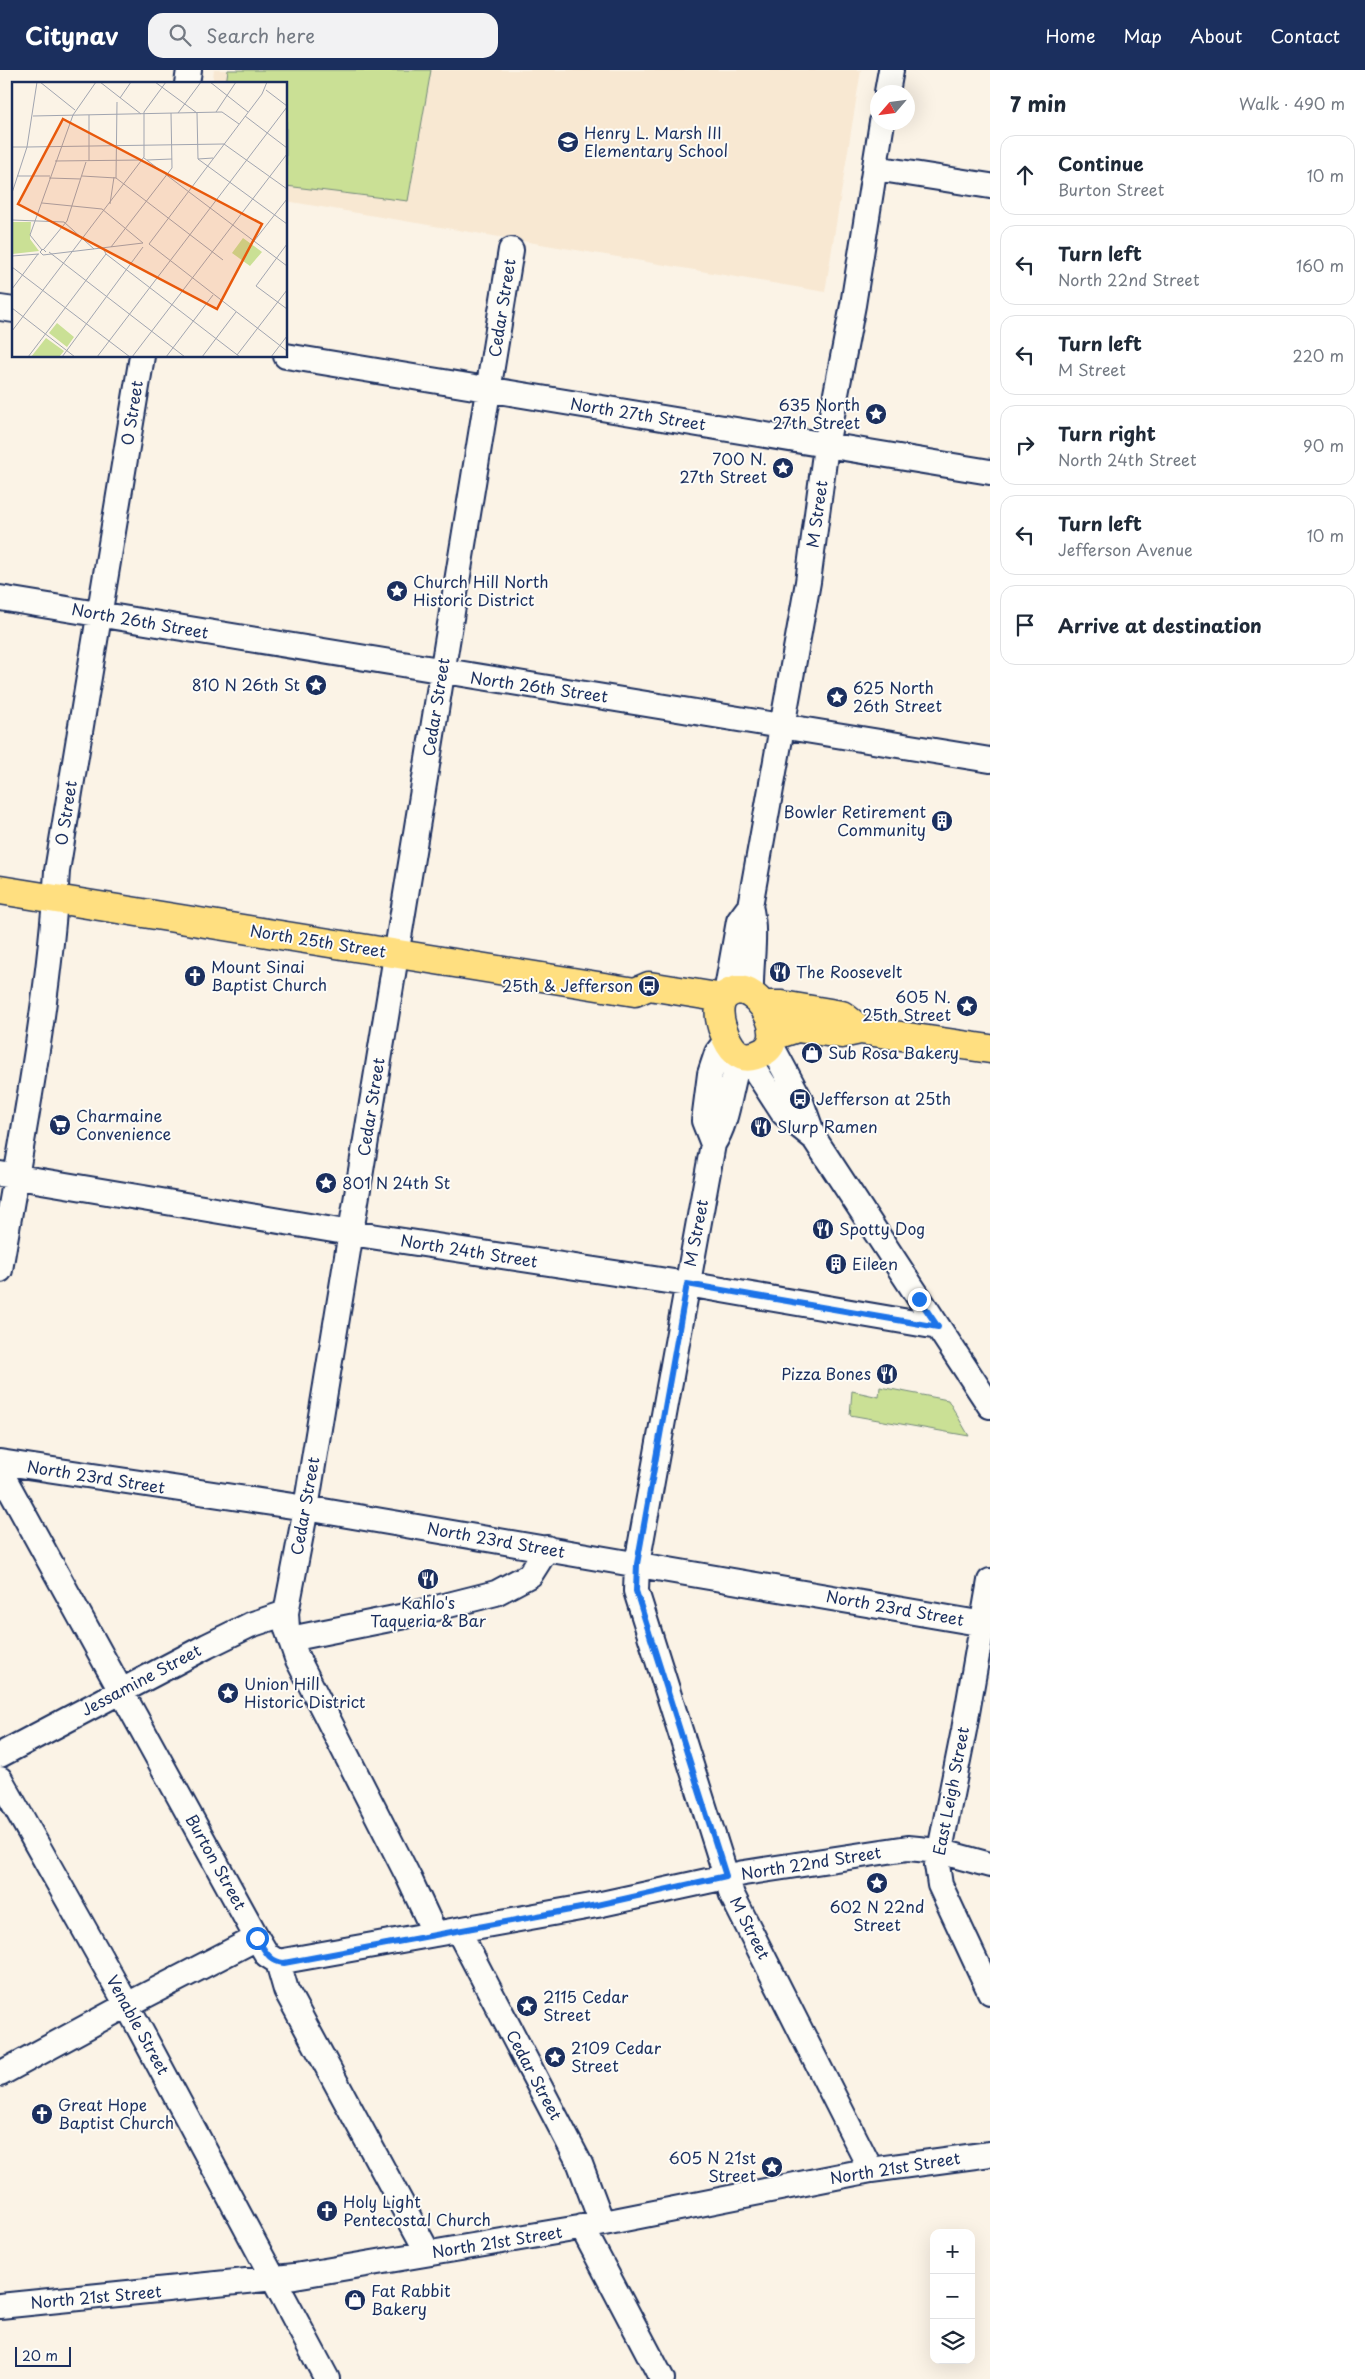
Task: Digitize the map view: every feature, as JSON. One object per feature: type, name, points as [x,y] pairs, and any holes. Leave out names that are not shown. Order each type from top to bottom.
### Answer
[{"type":"main road","name":"North 25th Street","points":[[0,890],[635,992],[646,1004],[704,1012],[737,1020],[782,1005],[842,1015],[860,1030]]},
{"type":"main road","name":"North 25th Street","points":[[737,1020],[759,1054],[772,1041],[797,1028],[841,1034],[860,1030],[990,1049]]},
{"type":"main road","points":[[737,1020],[772,1041]]},
{"type":"street","points":[[888,85],[891,70]]},
{"type":"street","name":"M Street","points":[[871,2170],[732,1895],[636,1591],[637,1564],[713,1144],[704,1121],[710,1074],[716,1053],[737,1020],[750,966],[754,924],[750,906],[808,582],[826,446],[853,305],[881,130]]},
{"type":"street","points":[[875,168],[990,186]]},
{"type":"street","name":"Cedar Street","points":[[511,250],[306,1508],[286,1613],[290,1639],[446,1932],[580,2164],[592,2225],[662,2379]]},
{"type":"street","name":"North 27th Street","points":[[288,356],[990,472]]},
{"type":"street","name":"O Street","points":[[0,1270],[8,1176],[38,1038],[57,871],[142,358]]},
{"type":"street","name":"North 26th Street","points":[[0,598],[442,672],[782,725],[990,760]]},
{"type":"street","points":[[737,1020],[783,1113],[814,1138]]},
{"type":"street","points":[[772,1041],[800,1099],[814,1138],[938,1327],[987,1395]]},
{"type":"street","name":"North 24th Street","points":[[8,1176],[351,1233],[687,1284],[938,1327]]},
{"type":"street","name":"North 23rd Street","points":[[0,1462],[306,1508],[986,1624]]},
{"type":"street","name":"Burton Street","points":[[0,1471],[257,1938],[267,1955],[278,1962],[286,1990],[428,2253]]},
{"type":"street","points":[[290,1639],[405,1616],[496,1594],[530,1575],[547,1548]]},
{"type":"street","name":"East Leigh Street","points":[[990,1581],[986,1624],[939,1851],[937,1869],[940,1885],[990,1992]]},
{"type":"street","name":"Jessamine Street","points":[[0,1755],[250,1625],[286,1613]]},
{"type":"street","name":"Venable Street","points":[[0,1779],[128,2005],[327,2379]]},
{"type":"street","name":"North 22nd Street","points":[[278,1962],[597,1905],[726,1876],[908,1848],[939,1851],[990,1864]]},
{"type":"street","points":[[0,2074],[257,1938]]},
{"type":"street","name":"North 21st Street","points":[[0,2306],[275,2279],[592,2225],[871,2170],[990,2154]]},
{"type":"shaded area","name":"Henry L. Marsh III Elementary School","points":[[214,70],[861,70],[825,292],[288,201],[288,82],[212,82]]},
{"type":"green space","points":[[228,70],[431,70],[408,201],[288,186],[288,82],[226,82]]},
{"type":"green space","points":[[880,1387],[948,1400],[969,1436],[850,1415],[852,1391],[879,1397]]},
{"type":"place","name":"Henry L. Marsh III Elementary School","points":[[568,142]]},
{"type":"place","name":"635 North 27th Street","points":[[876,414]]},
{"type":"place","name":"700 N. 27th Street","points":[[783,468]]},
{"type":"place","name":"Church Hill North Historic District","points":[[397,591]]},
{"type":"place","name":"810 N 26th St","points":[[316,685]]},
{"type":"place","name":"625 North 26th Street","points":[[837,697]]},
{"type":"place","name":"Bowler Retirement Community","points":[[942,821]]},
{"type":"place","name":"The Roosevelt","points":[[780,972]]},
{"type":"place","name":"Mount Sinai Baptist Church","points":[[195,976]]},
{"type":"place","name":"25th & Jefferson","points":[[649,986]]},
{"type":"place","name":"605 N. 25th Street","points":[[967,1006]]},
{"type":"place","name":"Sub Rosa Bakery","points":[[812,1053]]},
{"type":"place","name":"Jefferson at 25th","points":[[800,1099]]},
{"type":"place","name":"Charmaine Convenience","points":[[60,1125]]},
{"type":"place","name":"Slurp Ramen","points":[[761,1127]]},
{"type":"place","name":"801 N 24th St","points":[[326,1183]]},
{"type":"place","name":"Spotty Dog","points":[[823,1229]]},
{"type":"place","name":"Eileen","points":[[836,1264]]},
{"type":"place","name":"Pizza Bones","points":[[887,1374]]},
{"type":"place","name":"Kahlo's Taqueria & Bar","points":[[428,1579]]},
{"type":"place","name":"Union Hill Historic District","points":[[228,1693]]},
{"type":"place","name":"602 N 22nd Street","points":[[877,1883]]},
{"type":"place","name":"2115 Cedar Street","points":[[527,2006]]},
{"type":"place","name":"2109 Cedar Street","points":[[555,2057]]},
{"type":"place","name":"Great Hope Baptist Church","points":[[42,2114]]},
{"type":"place","name":"605 N 21st Street","points":[[772,2167]]},
{"type":"place","name":"Holy Light Pentecostal Church","points":[[327,2211]]},
{"type":"place","name":"Fat Rabbit Bakery","points":[[355,2300]]},
{"type":"route","points":[[257,1938],[267,1955],[273,1960],[284,1963],[597,1905],[726,1876],[636,1591],[637,1564],[687,1284],[938,1327],[919,1299]]}]
